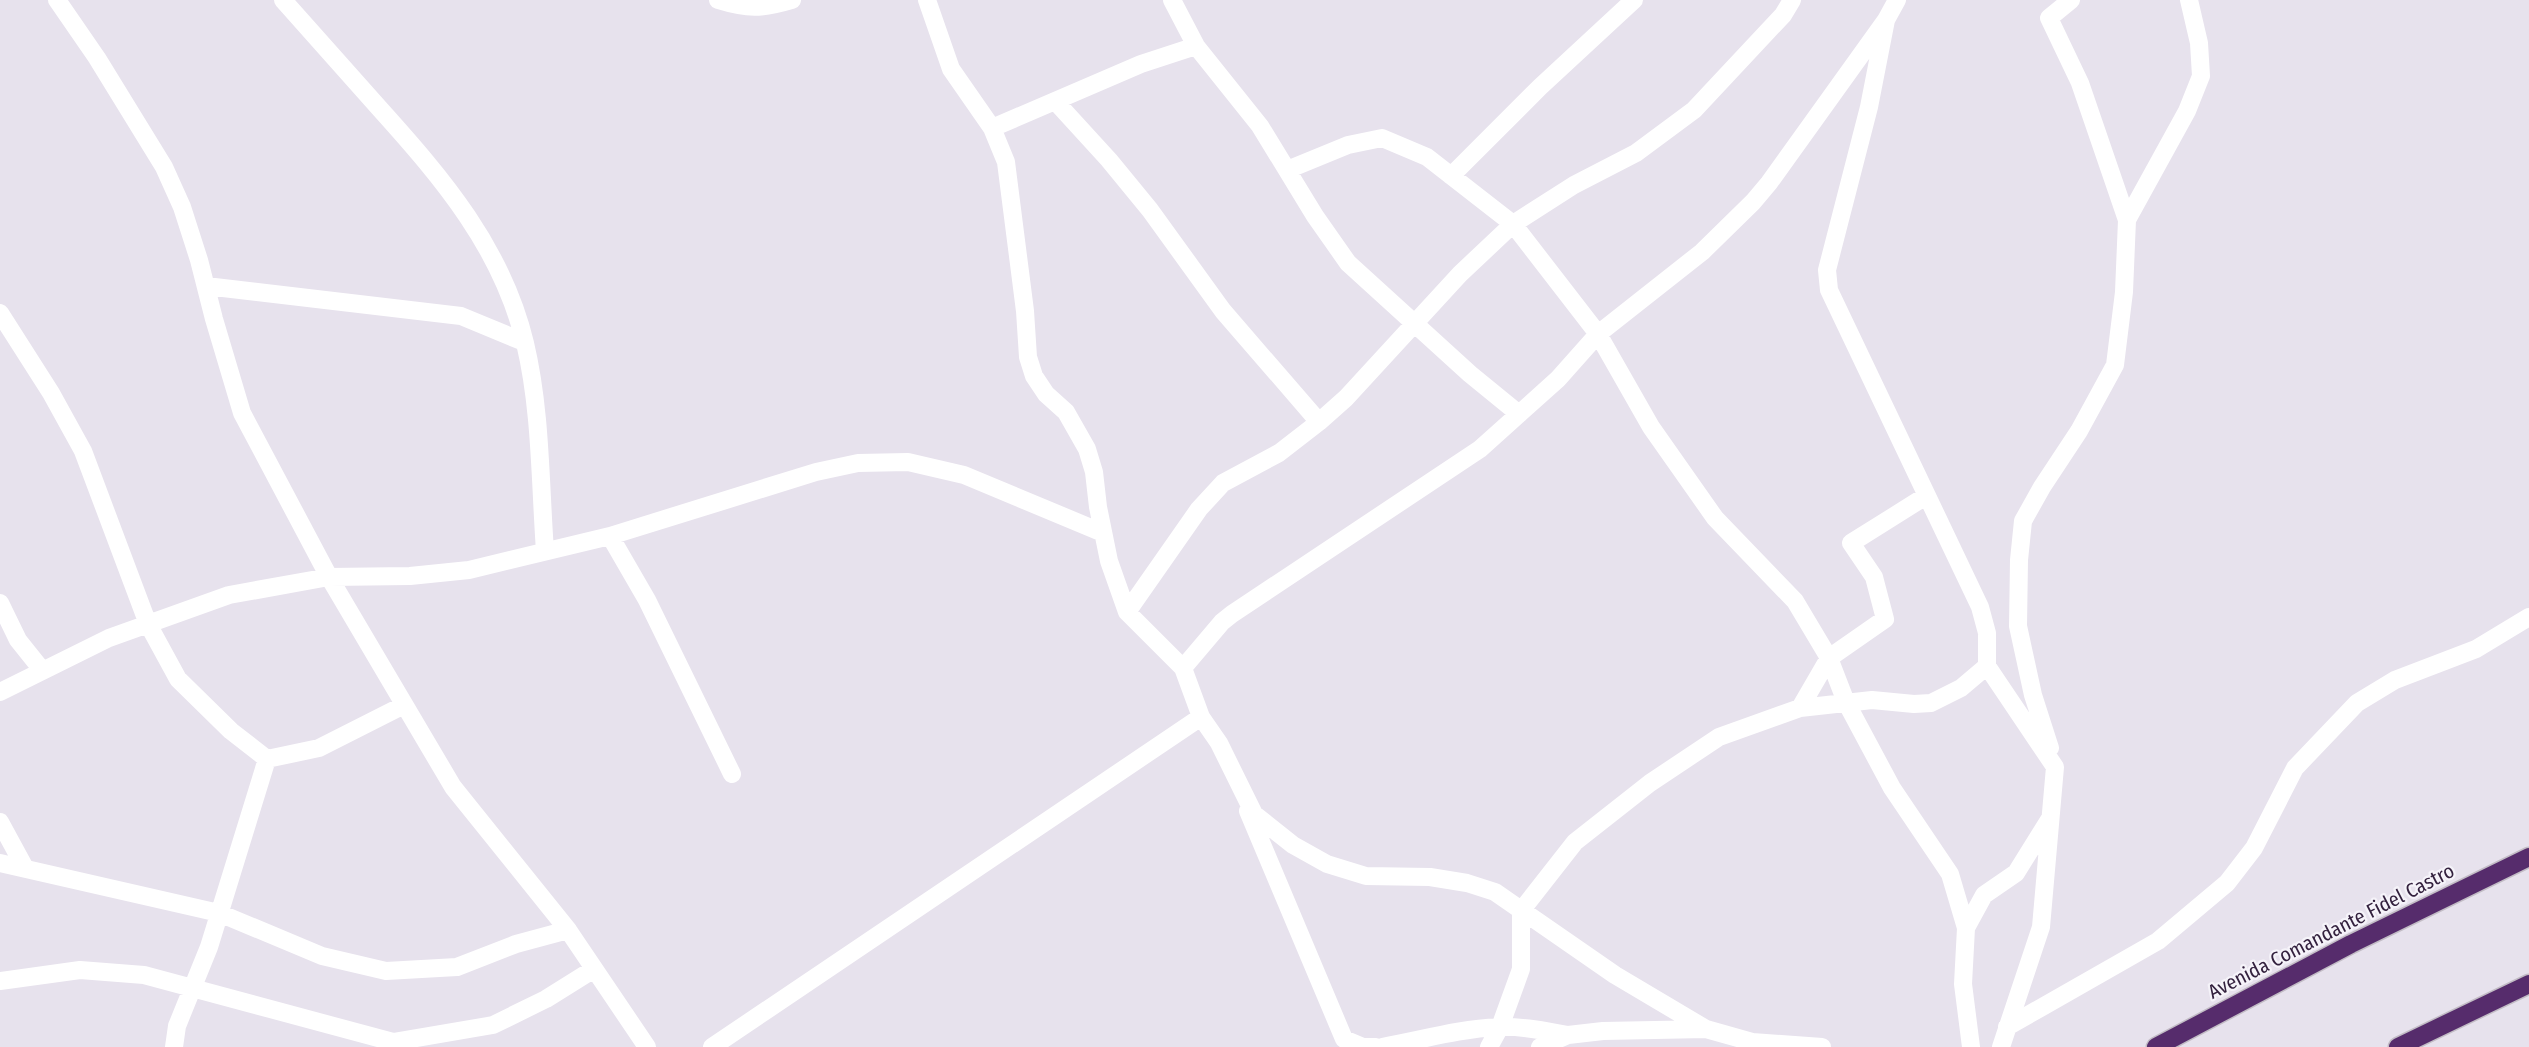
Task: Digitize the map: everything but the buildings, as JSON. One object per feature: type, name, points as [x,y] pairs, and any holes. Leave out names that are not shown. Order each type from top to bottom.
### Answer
[{"type":"highway","name":"Avenida Comandante Fidel Castro","points":[[2156,1047],[2351,944],[2529,857]]},
{"type":"highway","points":[[2398,1047],[2529,984]]},
{"type":"street","points":[[57,0],[97,58],[164,167],[182,207],[207,286],[214,319],[242,413],[329,577],[453,787],[568,930],[647,1047]]},
{"type":"street","points":[[283,0],[452,191],[480,234],[505,283],[524,342],[534,393],[545,551]]},
{"type":"street","points":[[718,0],[744,8],[776,5],[792,0]]},
{"type":"street","points":[[927,0],[951,69],[992,129],[1006,162],[1031,367],[1046,394],[1066,412],[1087,449],[1094,472],[1109,561],[1126,612],[1183,668],[1201,717],[1219,743],[1254,814],[1293,845],[1327,864],[1366,876],[1430,877],[1467,883],[1495,892],[1615,975],[1706,1029],[1752,1042],[1822,1047]]},
{"type":"street","points":[[1172,0],[1196,46],[1260,126],[1315,216],[1348,263],[1470,374],[1520,414]]},
{"type":"street","points":[[1451,176],[1540,87],[1634,0]]},
{"type":"street","points":[[1126,612],[1198,510],[1223,483],[1279,453],[1319,422],[1353,390],[1460,274],[1513,224],[1574,185],[1636,153],[1695,110],[1783,15],[1792,0]]},
{"type":"street","points":[[1183,668],[1222,622],[1232,614],[1480,449],[1558,380],[1598,334],[1702,252],[1753,202],[1786,161],[1886,20],[1897,0]]},
{"type":"street","points":[[2001,1047],[2040,927],[2055,767],[2033,695],[2018,626],[2019,560],[2023,521],[2042,487],[2079,431],[2115,365],[2124,292],[2127,220],[2080,84],[2049,18],[2071,0]]},
{"type":"street","points":[[2127,220],[2187,111],[2201,76],[2199,43],[2189,0]]},
{"type":"street","points":[[1886,20],[1869,108],[1827,270],[1829,290],[1980,607],[1987,633],[1987,666],[2055,767]]},
{"type":"street","points":[[992,129],[1141,64],[1196,46]]},
{"type":"street","points":[[1056,102],[1109,160],[1150,210],[1222,311],[1319,422]]},
{"type":"street","points":[[1287,170],[1348,146],[1382,138],[1427,157],[1513,224],[1598,334],[1651,428],[1715,518],[1795,601],[1828,658],[1846,702],[1892,788],[1950,874],[1966,928],[1963,984],[1971,1047]]},
{"type":"street","points":[[207,286],[461,316],[524,342]]},
{"type":"street","points":[[0,313],[51,393],[83,451],[148,624],[178,679],[231,731],[267,759],[319,748],[404,705]]},
{"type":"street","points":[[0,692],[109,638],[229,595],[329,577],[410,576],[457,571],[610,536],[838,466],[879,461],[908,462],[964,475],[1103,533]]},
{"type":"street","points":[[1800,708],[1828,658],[1885,619],[1875,577],[1851,543],[1926,496]]},
{"type":"street","points":[[610,536],[647,600],[732,774]]},
{"type":"street","points":[[0,603],[18,640],[42,670]]},
{"type":"street","points":[[2007,1027],[2158,941],[2227,883],[2254,848],[2295,768],[2357,703],[2395,680],[2476,649],[2529,616]]},
{"type":"street","points":[[1489,1047],[1500,1027],[1521,969],[1521,911],[1575,842],[1650,783],[1719,737],[1800,708],[1872,700],[1914,704],[1931,703],[1960,688],[1987,666]]},
{"type":"street","points":[[712,1047],[1201,717]]},
{"type":"street","points":[[1219,743],[1346,1043],[1376,1047]]},
{"type":"street","points":[[174,1047],[177,1026],[219,913],[267,759]]},
{"type":"street","points":[[1966,928],[1984,895],[2016,873],[2051,817]]},
{"type":"street","points":[[0,822],[25,868]]},
{"type":"street","points":[[0,863],[219,913],[322,956],[386,971],[457,967],[516,944],[568,930]]},
{"type":"street","points":[[0,981],[80,970],[144,975],[391,1044],[493,1025],[546,999],[594,969]]},
{"type":"street","points":[[1382,1047],[1454,1032],[1500,1027],[1528,1028],[1568,1035],[1603,1031],[1706,1029]]},
{"type":"street","points":[[1540,1047],[1568,1035]]}]
